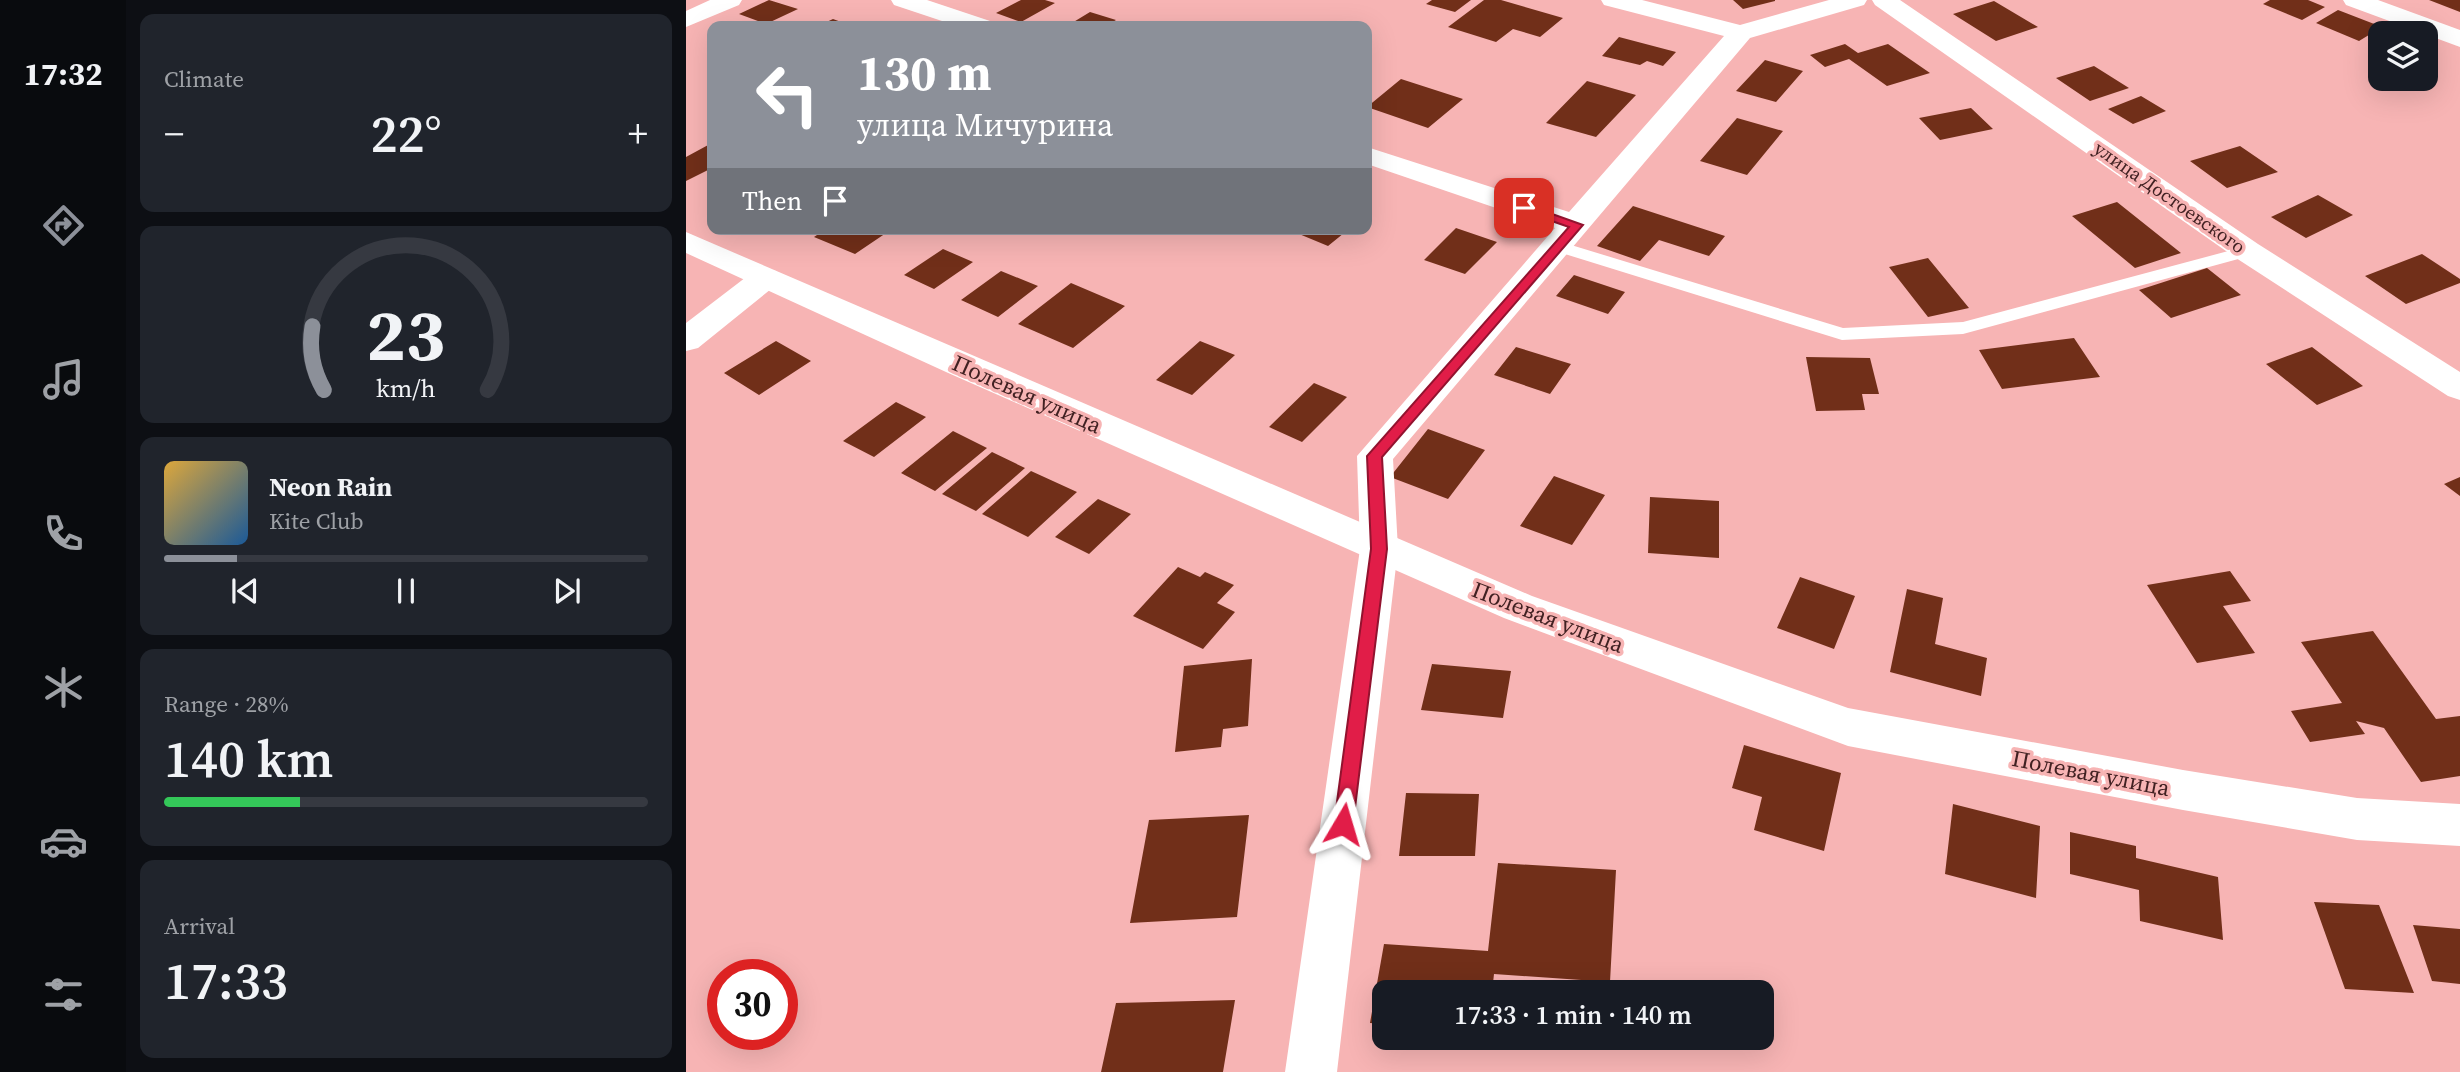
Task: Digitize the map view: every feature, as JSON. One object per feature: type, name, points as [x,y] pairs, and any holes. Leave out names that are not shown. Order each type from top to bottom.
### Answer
[{"type":"street","points":[[686,20],[730,0]]},
{"type":"street","points":[[903,0],[966,21]]},
{"type":"street","points":[[1613,0],[1741,33],[1855,0]]},
{"type":"street","name":"улица Достоевского","points":[[1884,0],[2247,251],[2460,388]]},
{"type":"street","points":[[2355,0],[2398,6],[2460,39]]},
{"type":"street","points":[[1311,1072],[1379,549],[1375,456],[1741,33]]},
{"type":"street","points":[[1372,157],[1568,236]]},
{"type":"street","name":"Полевая улица","points":[[686,241],[1379,549],[1518,607],[1848,727],[2183,790],[2344,816],[2460,825]]},
{"type":"street","points":[[686,340],[765,278]]},
{"type":"lane","points":[[1568,236],[1842,334],[1963,328],[2247,251]]},
{"type":"building","points":[[769,0],[798,9],[772,21],[758,21],[739,14]]},
{"type":"building","points":[[1021,0],[1045,0],[1055,3],[1023,21],[996,13]]},
{"type":"building","points":[[1432,0],[1471,0],[1455,12],[1426,4]]},
{"type":"building","points":[[1484,0],[1501,0],[1563,18],[1540,37],[1513,29],[1496,42],[1448,27]]},
{"type":"building","points":[[1733,0],[1775,0],[1775,1],[1743,9]]},
{"type":"building","points":[[2270,0],[2308,0],[2325,7],[2302,20],[2263,4]]},
{"type":"building","points":[[2429,0],[2460,0],[2460,12]]},
{"type":"building","points":[[1994,1],[2038,27],[1996,41],[1953,14]]},
{"type":"building","points":[[2338,10],[2368,22],[2368,36],[2359,41],[2316,23]]},
{"type":"building","points":[[1090,12],[1116,20],[1114,21],[1075,21]]},
{"type":"building","points":[[1619,37],[1676,52],[1663,66],[1647,61],[1640,65],[1602,56]]},
{"type":"building","points":[[1845,44],[1858,53],[1888,44],[1930,73],[1887,86],[1849,59],[1825,67],[1810,55]]},
{"type":"building","points":[[1765,60],[1803,71],[1776,102],[1736,91]]},
{"type":"building","points":[[2094,66],[2129,88],[2090,101],[2056,78]]},
{"type":"building","points":[[1401,79],[1463,99],[1428,128],[1372,109],[1372,103]]},
{"type":"building","points":[[1587,81],[1636,95],[1596,137],[1546,123]]},
{"type":"building","points":[[2141,96],[2166,111],[2133,124],[2108,109]]},
{"type":"building","points":[[1971,108],[1993,129],[1940,140],[1919,118]]},
{"type":"building","points":[[1737,118],[1783,131],[1747,175],[1700,161]]},
{"type":"building","points":[[707,146],[707,170],[686,181],[686,157]]},
{"type":"building","points":[[2240,146],[2278,172],[2227,188],[2190,161]]},
{"type":"building","points":[[2318,195],[2353,215],[2306,238],[2271,217]]},
{"type":"building","points":[[2117,202],[2181,253],[2135,268],[2072,216]]},
{"type":"building","points":[[1633,206],[1725,236],[1709,256],[1659,240],[1640,261],[1597,246]]},
{"type":"building","points":[[1456,228],[1497,242],[1465,274],[1424,260]]},
{"type":"building","points":[[817,235],[883,235],[855,254],[814,237]]},
{"type":"building","points":[[1301,235],[1342,235],[1328,246]]},
{"type":"building","points":[[943,249],[973,262],[934,289],[904,275]]},
{"type":"building","points":[[2422,254],[2460,279],[2460,283],[2406,304],[2365,276]]},
{"type":"building","points":[[1928,258],[1969,308],[1928,317],[1889,267]]},
{"type":"building","points":[[2207,268],[2241,295],[2171,318],[2139,290]]},
{"type":"building","points":[[1001,271],[1038,286],[998,317],[961,300]]},
{"type":"building","points":[[1574,275],[1625,292],[1608,314],[1556,296]]},
{"type":"building","points":[[1071,283],[1125,306],[1073,348],[1018,324]]},
{"type":"building","points":[[2074,338],[2100,377],[2002,389],[1979,350]]},
{"type":"building","points":[[776,341],[811,361],[759,395],[724,373]]},
{"type":"building","points":[[1200,341],[1235,355],[1192,395],[1156,380]]},
{"type":"building","points":[[1516,347],[1571,364],[1550,394],[1494,375]]},
{"type":"building","points":[[2312,347],[2363,386],[2317,405],[2266,364]]},
{"type":"building","points":[[1806,357],[1870,358],[1879,394],[1862,394],[1865,410],[1816,411]]},
{"type":"building","points":[[1314,383],[1347,397],[1302,442],[1269,427]]},
{"type":"building","points":[[896,402],[926,417],[874,457],[843,441]]},
{"type":"building","points":[[1428,429],[1485,450],[1448,499],[1390,477]]},
{"type":"building","points":[[953,431],[987,448],[935,491],[901,473]]},
{"type":"building","points":[[992,452],[1025,468],[976,511],[942,494]]},
{"type":"building","points":[[1031,471],[1077,492],[1028,537],[982,514]]},
{"type":"building","points":[[1554,476],[1605,495],[1572,545],[1520,526]]},
{"type":"building","points":[[2460,477],[2460,496],[2444,484]]},
{"type":"building","points":[[1650,497],[1719,501],[1719,558],[1648,553]]},
{"type":"building","points":[[1098,499],[1131,514],[1089,554],[1055,537]]},
{"type":"building","points":[[1178,567],[1200,577],[1205,572],[1234,585],[1217,603],[1235,612],[1203,649],[1133,616]]},
{"type":"building","points":[[2230,571],[2251,601],[2223,606],[2255,653],[2197,663],[2147,585]]},
{"type":"building","points":[[1800,577],[1855,596],[1834,649],[1777,628]]},
{"type":"building","points":[[1907,589],[1943,598],[1935,644],[1987,658],[1981,696],[1890,672]]},
{"type":"building","points":[[2373,631],[2436,719],[2460,716],[2460,776],[2421,782],[2384,728],[2356,721],[2365,734],[2310,742],[2291,711],[2342,703],[2301,642]]},
{"type":"building","points":[[1252,659],[1248,726],[1223,729],[1221,747],[1175,752],[1184,666]]},
{"type":"building","points":[[1432,664],[1511,671],[1503,718],[1421,710]]},
{"type":"building","points":[[1744,745],[1841,773],[1824,851],[1754,830],[1762,797],[1732,788]]},
{"type":"building","points":[[1406,793],[1479,794],[1475,856],[1399,856]]},
{"type":"building","points":[[1953,804],[2040,826],[2036,898],[1945,874]]},
{"type":"building","points":[[1249,815],[1237,917],[1130,923],[1149,820]]},
{"type":"building","points":[[2070,832],[2136,846],[2136,858],[2218,877],[2223,940],[2140,921],[2139,890],[2070,874]]},
{"type":"building","points":[[1498,863],[1616,870],[1610,980],[1494,974],[1493,980],[1378,980],[1384,944],[1488,951]]},
{"type":"building","points":[[2314,902],[2379,905],[2414,993],[2345,989]]},
{"type":"building","points":[[2413,925],[2460,929],[2460,984],[2432,981]]},
{"type":"building","points":[[1235,1000],[1223,1072],[1101,1072],[1116,1003]]},
{"type":"route","points":[[1343,824],[1379,549],[1375,456],[1577,225],[1524,208]]}]
